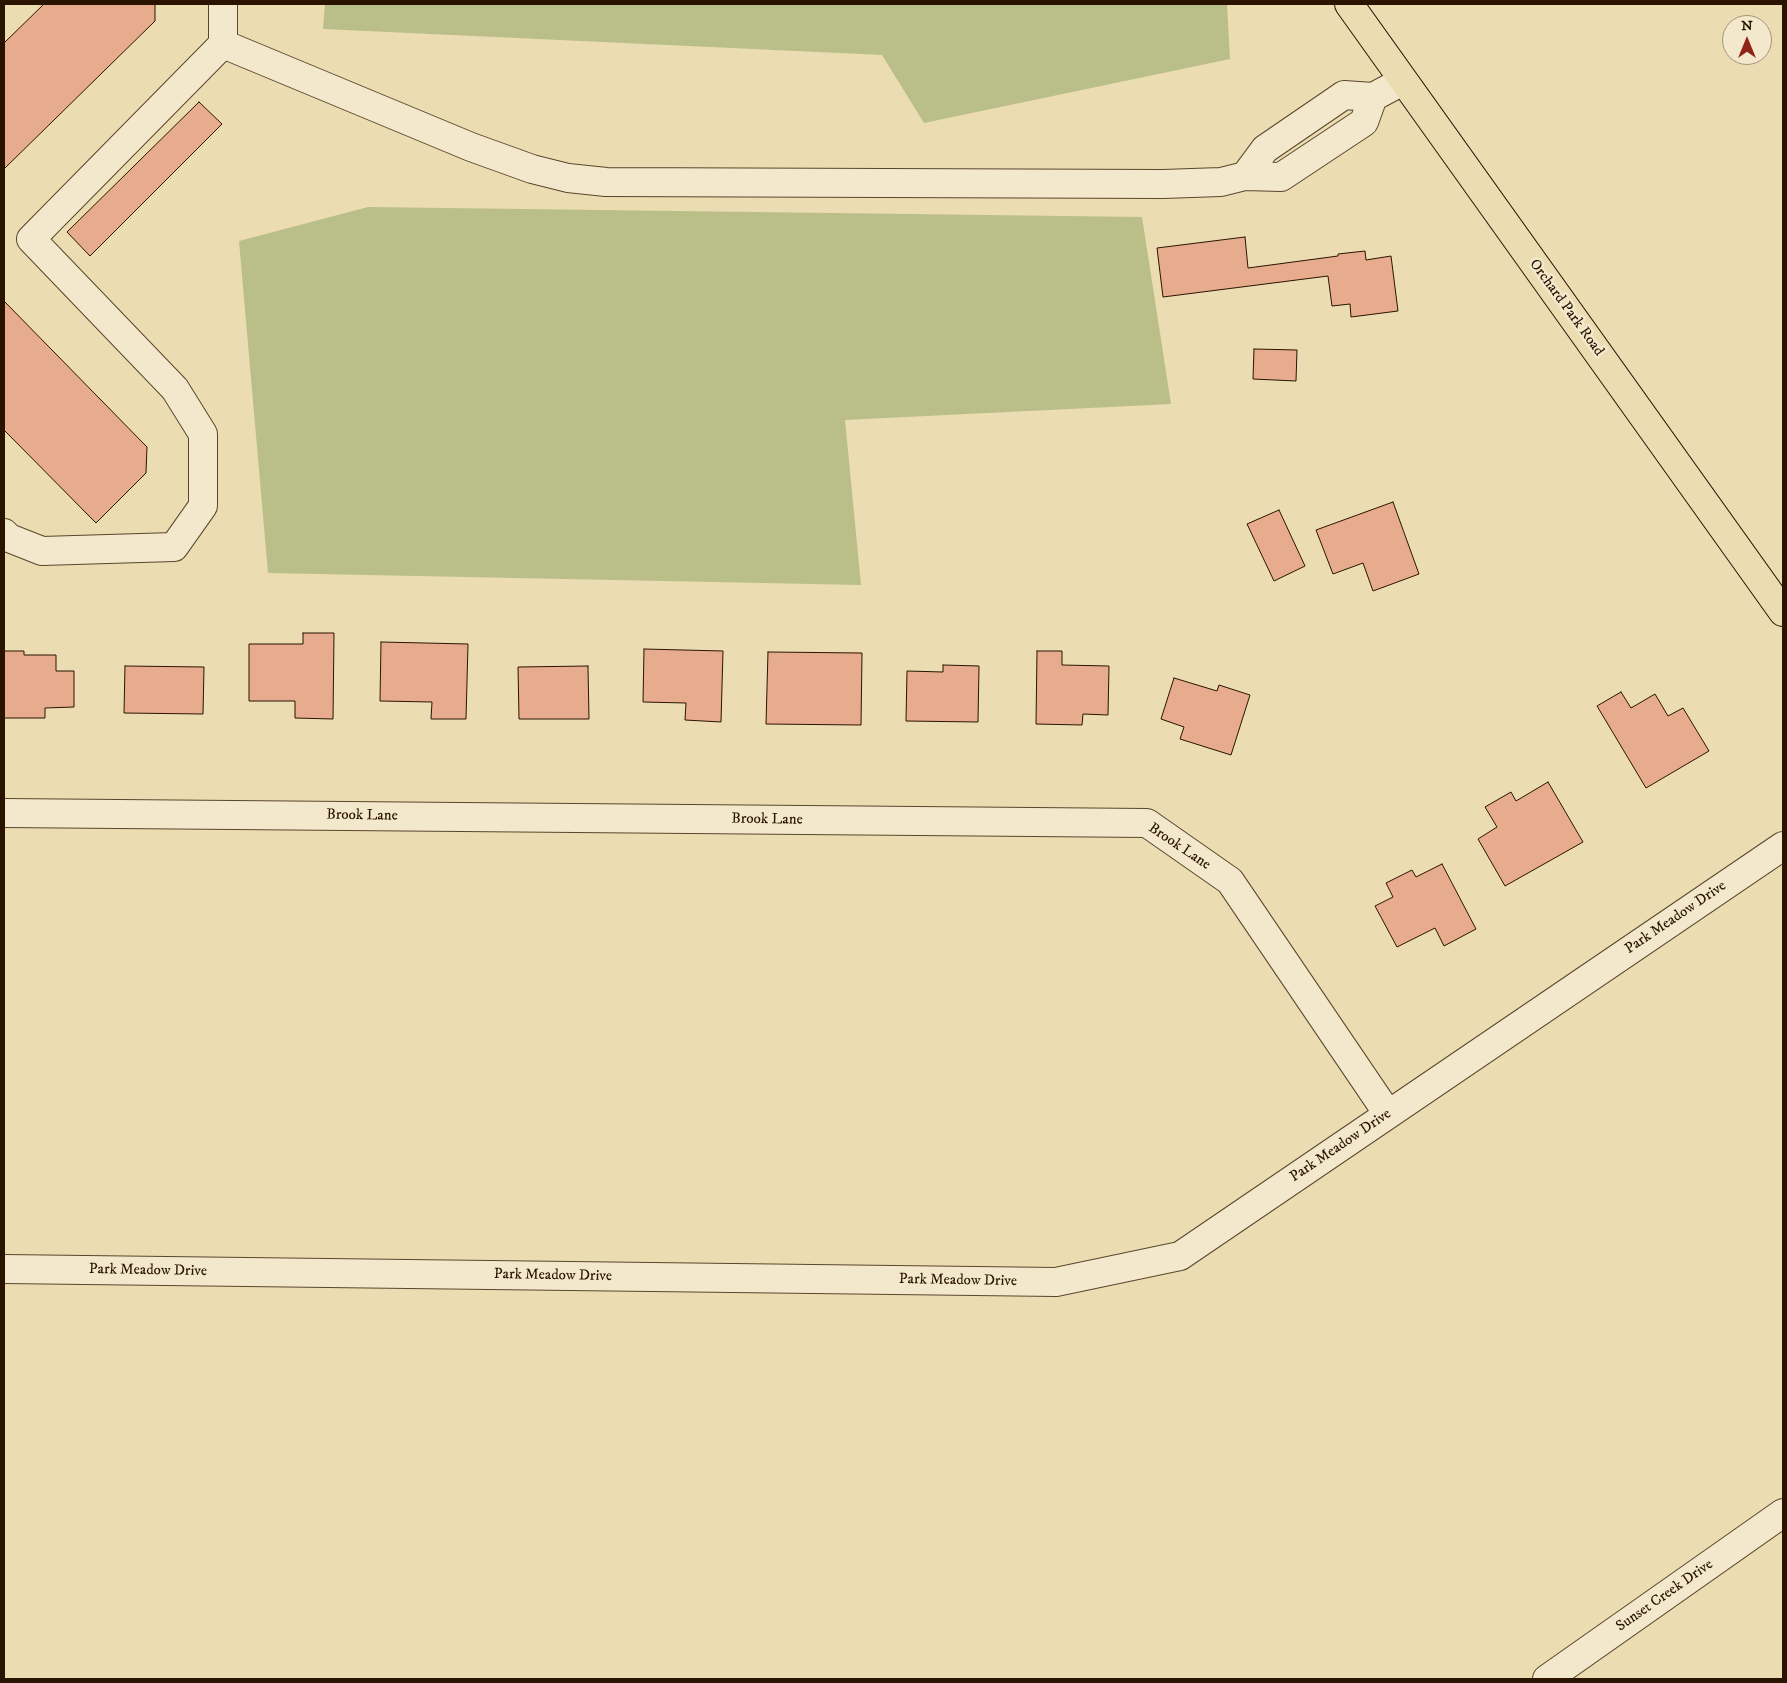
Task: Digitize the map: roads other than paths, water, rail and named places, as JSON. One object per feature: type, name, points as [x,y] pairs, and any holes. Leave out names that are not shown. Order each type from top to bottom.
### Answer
[{"type":"main road","name":"Orchard Park Road","points":[[1349,4],[1783,612]]},
{"type":"street","points":[[4,533],[9,538],[42,551],[174,547],[203,506],[203,434],[175,389],[31,239],[223,44],[224,4]]},
{"type":"street","points":[[223,44],[470,147],[532,169],[568,178],[616,182],[1162,184],[1221,182],[1244,176],[1265,149],[1344,95],[1373,97],[1404,82]]},
{"type":"street","name":"Brook Lane","points":[[4,812],[1147,823],[1230,881],[1388,1114]]},
{"type":"street","name":"Park Meadow Drive","points":[[4,1270],[1056,1282],[1180,1256],[1783,846]]},
{"type":"street","name":"Sunset Creek Drive","points":[[1547,1679],[1783,1513]]}]
